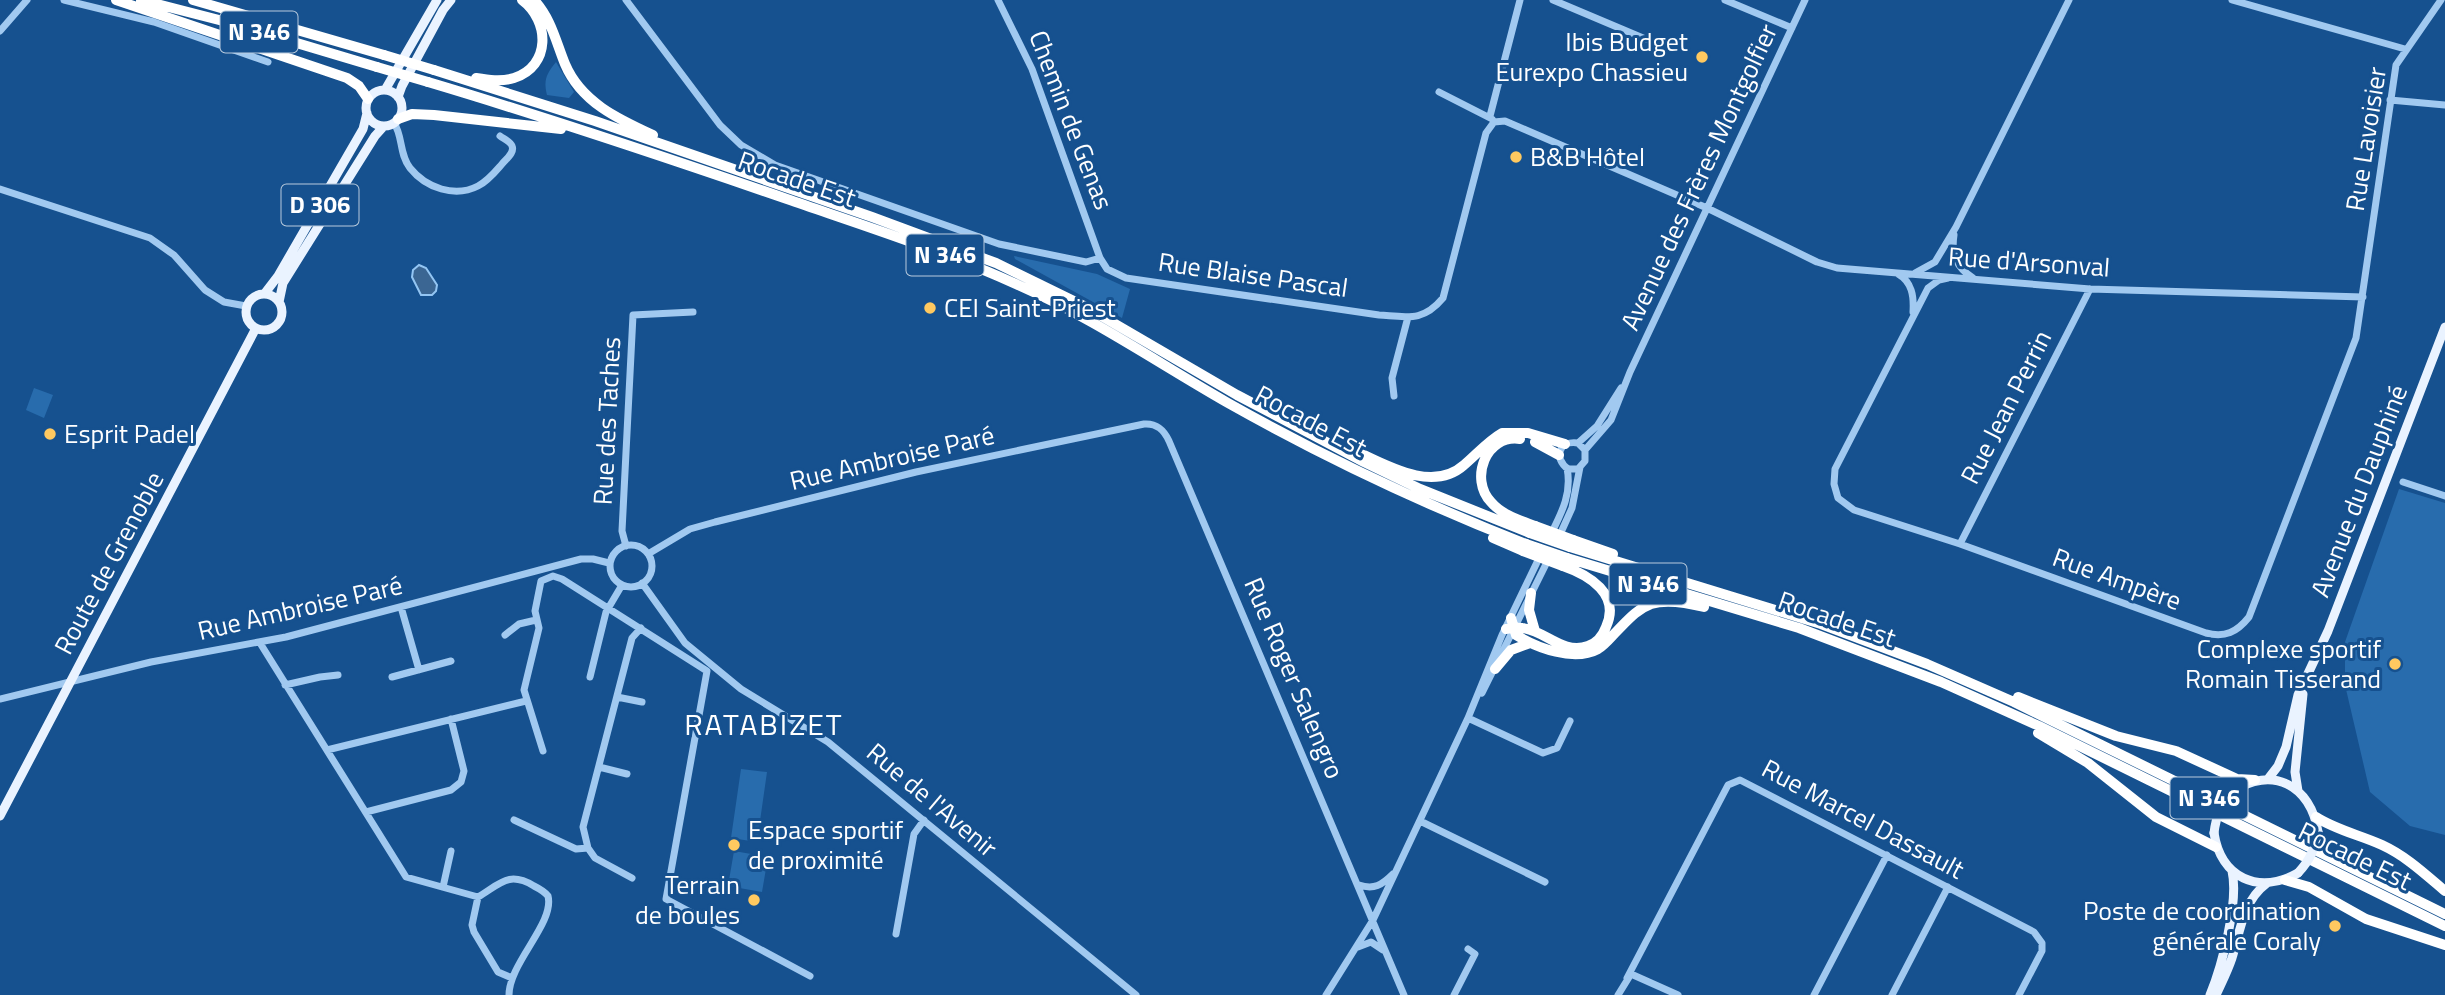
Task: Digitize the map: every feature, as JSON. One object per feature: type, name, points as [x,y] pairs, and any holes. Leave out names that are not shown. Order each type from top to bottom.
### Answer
[{"type":"highway","points":[[116,0],[347,78],[359,86],[368,99]]},
{"type":"highway","name":"Rocade Est","points":[[141,0],[428,82],[628,144],[952,257],[1020,285],[1072,311],[1228,403],[1327,456],[1430,505],[1849,646],[1995,705],[2445,926]]},
{"type":"highway","name":"Rocade Est","points":[[193,0],[434,70],[595,121],[950,245],[1019,273],[1086,307],[1293,426],[1528,539]]},
{"type":"highway","points":[[434,70],[492,81],[517,77],[526,72],[541,53],[543,39],[537,15],[522,0]]},
{"type":"highway","points":[[534,0],[545,14],[566,66],[585,95],[615,116],[700,158]]},
{"type":"highway","points":[[392,123],[408,115],[420,114],[530,124],[628,144]]},
{"type":"highway","points":[[1293,426],[1304,425],[1403,471],[1434,478],[1456,472],[1502,433],[1528,433],[1565,444]]},
{"type":"highway","points":[[1510,625],[1535,631],[1570,648],[1588,646],[1602,636],[1610,618],[1609,600],[1600,586],[1584,574],[1568,553],[1528,539],[1510,516],[1490,501],[1481,485],[1481,467],[1497,445],[1513,438],[1541,444],[1559,455]]},
{"type":"highway","name":"Rocade Est","points":[[1568,553],[1706,583],[1714,591],[1832,628],[1973,683],[2445,914]]},
{"type":"highway","points":[[1531,593],[1529,610],[1535,631]]},
{"type":"highway","points":[[1510,625],[1516,635],[1530,643],[1570,654],[1584,654],[1598,649],[1634,614],[1651,604],[1678,603],[1714,609],[1730,607]]},
{"type":"highway","points":[[1495,669],[1511,650],[1530,643]]},
{"type":"highway","points":[[1973,683],[1986,684],[2116,736],[2176,751],[2237,779],[2255,780]]},
{"type":"highway","points":[[1995,705],[2001,714],[2071,751],[2155,817],[2216,847]]},
{"type":"highway","points":[[2316,817],[2327,825],[2382,845],[2404,858],[2445,891]]},
{"type":"highway","points":[[2285,880],[2309,887],[2366,919],[2445,945]]},
{"type":"main road","points":[[398,97],[385,90],[374,93],[368,99],[367,113],[373,122],[392,123],[402,108],[398,97],[402,86],[451,0]]},
{"type":"main road","points":[[385,90],[434,2]]},
{"type":"main road","name":"D 306","points":[[265,293],[278,276],[363,129],[367,113]]},
{"type":"main road","name":"D 306","points":[[279,302],[283,283],[375,136],[392,123]]},
{"type":"main road","points":[[265,293],[279,302],[282,314],[278,323],[268,330],[256,328],[248,321],[246,306],[254,296],[265,293]]},
{"type":"main road","name":"Avenue du Dauphiné","points":[[2268,779],[2278,766],[2286,747],[2298,695],[2328,631],[2445,327]]},
{"type":"main road","name":"Route de Grenoble","points":[[0,816],[256,328]]},
{"type":"main road","name":"Avenue du Dauphiné","points":[[2298,791],[2295,772],[2297,744],[2303,695],[2310,669]]},
{"type":"main road","points":[[2268,779],[2284,783],[2298,791],[2309,802],[2316,817],[2318,832],[2315,848],[2298,873],[2285,880],[2266,884],[2248,880],[2232,871],[2222,860],[2214,833],[2222,804],[2232,792],[2255,780],[2268,779]]},
{"type":"main road","points":[[2210,995],[2229,926],[2235,883],[2232,871]]},
{"type":"main road","points":[[2216,995],[2231,961],[2242,921],[2252,898],[2266,884]]},
{"type":"street","points":[[0,31],[27,0]]},
{"type":"street","points":[[64,0],[154,22],[268,62]]},
{"type":"street","points":[[626,0],[720,125],[757,156],[775,165],[999,244],[1086,262],[1100,258]]},
{"type":"street","name":"Chemin de Genas","points":[[998,0],[1032,69],[1100,258]]},
{"type":"street","points":[[1394,396],[1392,378],[1408,317],[1432,311],[1443,298],[1492,119],[1520,0]]},
{"type":"street","points":[[1553,0],[1662,46]]},
{"type":"street","points":[[1725,0],[1792,28]]},
{"type":"street","name":"Avenue des Frères Montgolfier","points":[[1468,718],[1495,669],[1510,625],[1531,593],[1573,508],[1580,467],[1586,461],[1585,450],[1611,420],[1630,372],[1805,0]]},
{"type":"street","points":[[1909,275],[1936,262],[2069,0]]},
{"type":"street","points":[[2232,0],[2405,50]]},
{"type":"street","name":"Rue Lavoisier","points":[[2362,298],[2396,65],[2441,0]]},
{"type":"street","name":"Rue d'Arsonval","points":[[1440,92],[1492,119],[1505,121],[1707,208],[1817,262],[1837,268],[2090,289],[2362,298]]},
{"type":"street","points":[[2390,100],[2445,105]]},
{"type":"street","points":[[392,123],[397,128],[400,149],[410,169],[436,188],[447,191],[477,186],[492,176],[512,154],[511,144],[500,136]]},
{"type":"street","points":[[0,189],[150,238],[174,256],[205,290],[224,302],[246,306]]},
{"type":"street","points":[[1956,227],[1953,239],[1954,256],[1962,269],[1974,279]]},
{"type":"street","name":"Rue Blaise Pascal","points":[[1100,258],[1107,269],[1126,278],[1408,317]]},
{"type":"street","points":[[1897,274],[1907,280],[1911,288],[1912,316]]},
{"type":"street","name":"Rue Ampère","points":[[1948,278],[1938,280],[1928,288],[1835,469],[1834,484],[1838,498],[1854,510],[1960,544],[2206,633],[2227,635],[2236,631],[2249,617],[2351,350],[2362,298]]},
{"type":"street","name":"Rue Jean Perrin","points":[[1960,544],[2090,289]]},
{"type":"street","name":"Rue des Taches","points":[[626,546],[622,531],[633,315],[693,312]]},
{"type":"street","name":"Avenue des Frères Montgolfier","points":[[1578,443],[1597,426],[1630,372]]},
{"type":"street","name":"Rue Ambroise Paré","points":[[648,554],[690,529],[728,519],[916,472],[1152,424]]},
{"type":"street","name":"Rue Roger Salengro","points":[[1152,424],[1166,433],[1404,995]]},
{"type":"street","points":[[1580,467],[1572,470],[1567,468],[1562,464],[1559,455],[1565,444],[1578,443],[1585,450]]},
{"type":"street","name":"Avenue des Frères Montgolfier","points":[[1326,995],[1373,920],[1468,718],[1563,510],[1569,481],[1567,468]]},
{"type":"street","points":[[2403,482],[2445,496]]},
{"type":"street","points":[[626,546],[636,546],[648,554],[652,562],[652,572],[642,583],[633,587],[622,585],[614,578],[609,564],[613,553],[626,546]]},
{"type":"street","name":"Rue Ambroise Paré","points":[[0,699],[151,662],[260,643],[581,559],[593,559],[609,564]]},
{"type":"street","points":[[543,751],[526,701],[525,678],[539,628],[535,611],[541,581],[552,576],[562,579],[707,671],[666,899],[810,976]]},
{"type":"street","name":"Rue de l'Avenir","points":[[642,583],[685,643],[741,689],[828,742],[1136,995]]},
{"type":"street","points":[[590,677],[608,608],[622,585]]},
{"type":"street","points":[[401,607],[419,670]]},
{"type":"street","points":[[505,635],[519,624],[536,620]]},
{"type":"street","points":[[632,878],[595,858],[588,848],[583,827],[632,638],[641,628]]},
{"type":"street","points":[[260,643],[406,877],[478,897]]},
{"type":"street","points":[[392,677],[452,661]]},
{"type":"street","points":[[285,685],[338,675]]},
{"type":"street","points":[[617,697],[642,702]]},
{"type":"street","points":[[327,750],[526,701]]},
{"type":"street","points":[[1468,718],[1543,753],[1557,748],[1570,721]]},
{"type":"street","points":[[366,812],[451,790],[461,782],[464,771],[451,719]]},
{"type":"street","points":[[599,767],[627,774]]},
{"type":"street","name":"Rue Marcel Dassault","points":[[1618,995],[1728,785],[1734,781],[1746,781],[2039,937],[2042,951],[2019,995]]},
{"type":"street","points":[[514,820],[576,849],[588,848]]},
{"type":"street","points":[[896,934],[914,834],[924,820]]},
{"type":"street","points":[[1420,821],[1545,882]]},
{"type":"street","points":[[443,887],[451,852]]},
{"type":"street","points":[[1814,995],[1887,855]]},
{"type":"street","points":[[1359,885],[1374,887],[1384,883],[1398,868]]},
{"type":"street","points":[[509,995],[512,978],[549,909],[548,896],[521,878],[507,879],[478,897],[472,925],[498,972],[512,978]]},
{"type":"street","points":[[1892,995],[1948,887]]},
{"type":"street","points":[[1357,948],[1371,942],[1381,947],[1388,956]]},
{"type":"street","points":[[1454,995],[1475,954],[1468,949]]},
{"type":"street","points":[[1627,978],[1637,974],[1678,995]]},
{"type":"shaded area","points":[[556,62],[574,92],[569,98],[547,95],[547,77]]},
{"type":"shaded area","points":[[1014,256],[1097,274],[1130,289],[1122,318],[1015,259]]},
{"type":"shaded area","points":[[419,265],[426,268],[437,285],[432,295],[421,295],[412,277],[413,270]]},
{"type":"shaded area","points":[[34,388],[53,395],[44,418],[26,410]]},
{"type":"shaded area","name":"Complexe sportif Romain Tisserand","points":[[2399,489],[2445,503],[2445,835],[2410,826],[2370,792],[2345,685],[2345,642]]},
{"type":"shaded area","points":[[741,769],[767,772],[757,842],[731,838]]},
{"type":"shaded area","points":[[734,851],[768,857],[762,892],[728,886]]},
{"type":"place","name":"Ibis Budget Eurexpo Chassieu","points":[[1702,57]]},
{"type":"place","name":"B&B Hôtel","points":[[1516,157]]},
{"type":"place","name":"CEI Saint-Priest","points":[[930,308]]},
{"type":"place","name":"Esprit Padel","points":[[50,434]]},
{"type":"place","name":"Complexe sportif Romain Tisserand","points":[[2395,664]]},
{"type":"place","name":"Espace sportif de proximité","points":[[734,845]]},
{"type":"place","name":"Terrain de boules","points":[[754,900]]},
{"type":"place","name":"Poste de coordination générale Coraly","points":[[2335,926]]},
{"type":"district","name":"RATABIZET","points":[[764,725]]}]
